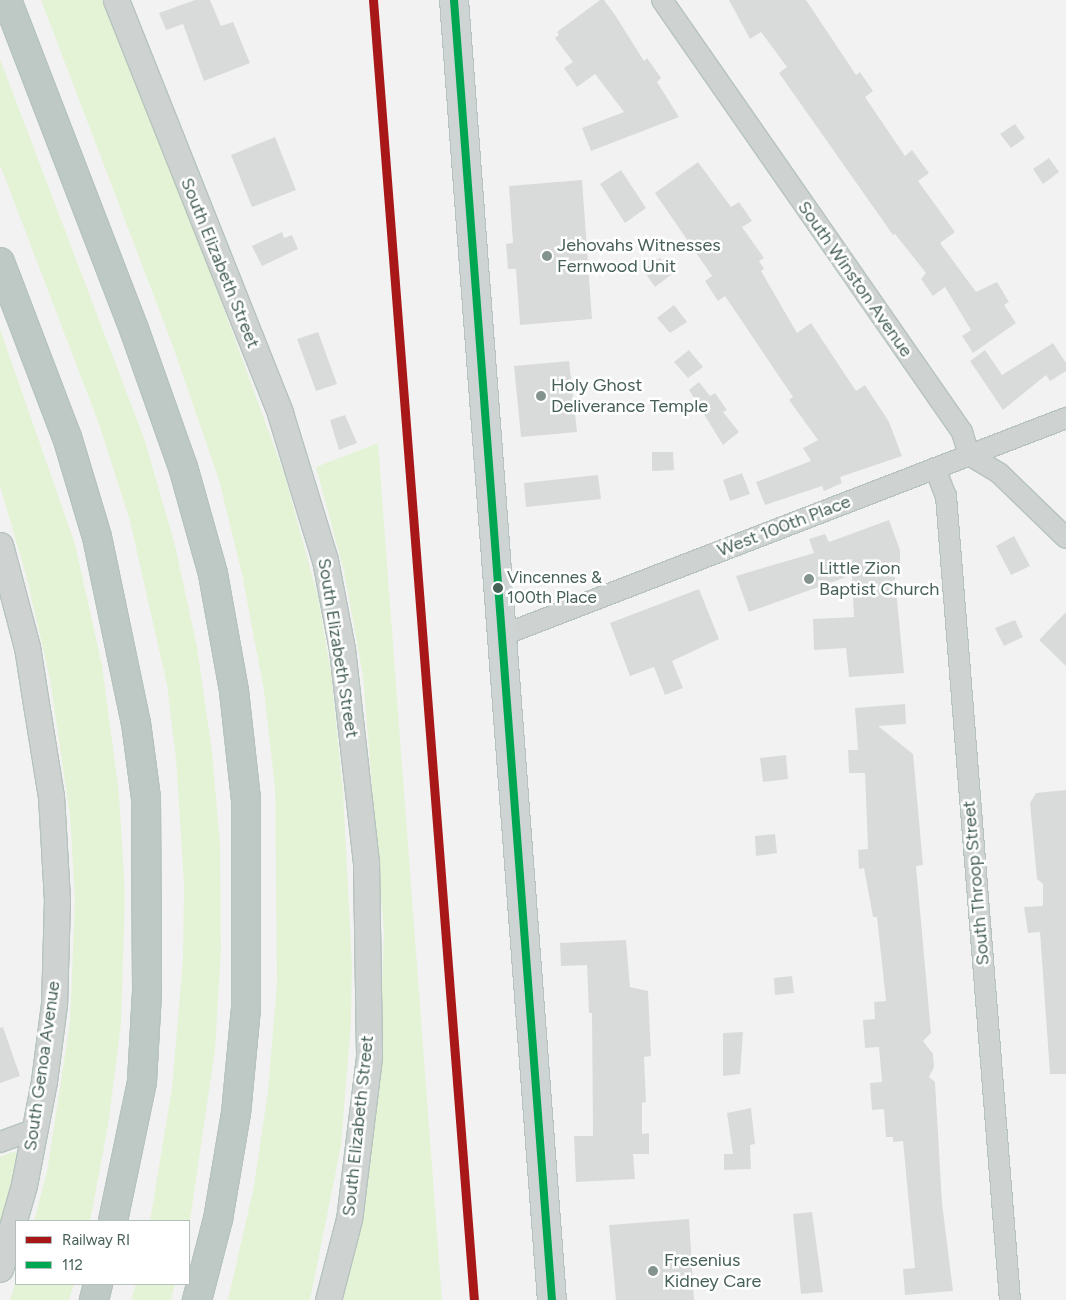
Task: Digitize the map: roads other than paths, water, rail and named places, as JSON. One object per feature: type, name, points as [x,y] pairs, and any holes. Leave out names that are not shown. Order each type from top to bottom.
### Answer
[{"type":"highway","points":[[7,0],[134,329],[183,467],[213,574],[234,691],[246,800],[246,1008],[236,1113],[218,1219],[197,1300]]},
{"type":"highway","points":[[0,262],[67,437],[97,537],[136,723],[146,798],[147,992],[142,1082],[113,1220]]},
{"type":"highway","points":[[94,1300],[98,1285]]},
{"type":"main road","points":[[454,0],[552,1300]]},
{"type":"street","name":"South Elizabeth Street","points":[[116,0],[280,413],[325,560],[342,649],[366,862],[369,1057],[349,1219],[328,1300]]},
{"type":"street","name":"South Winston Avenue","points":[[662,0],[962,432],[969,455]]},
{"type":"street","name":"West 100th Place","points":[[503,635],[1066,418]]},
{"type":"street","points":[[969,455],[999,473],[1066,538]]},
{"type":"street","name":"South Throop Street","points":[[935,468],[946,496],[1010,1300]]},
{"type":"street","name":"South Genoa Avenue","points":[[0,545],[27,647],[51,796],[57,899],[54,1004],[35,1128],[24,1185],[0,1269]]},
{"type":"street","points":[[0,1142],[35,1128]]},
{"type":"rail line","name":"RI","points":[[373,0],[474,1300]]},
{"type":"place","name":"Jehovahs Witnesses Fernwood Unit","points":[[547,256]]},
{"type":"place","name":"Holy Ghost Deliverance Temple","points":[[541,396]]},
{"type":"place","name":"Little Zion Baptist Church","points":[[809,579]]},
{"type":"place","name":"Vincennes & 100th Place","points":[[498,588]]},
{"type":"place","name":"Fresenius Kidney Care","points":[[653,1271]]}]
